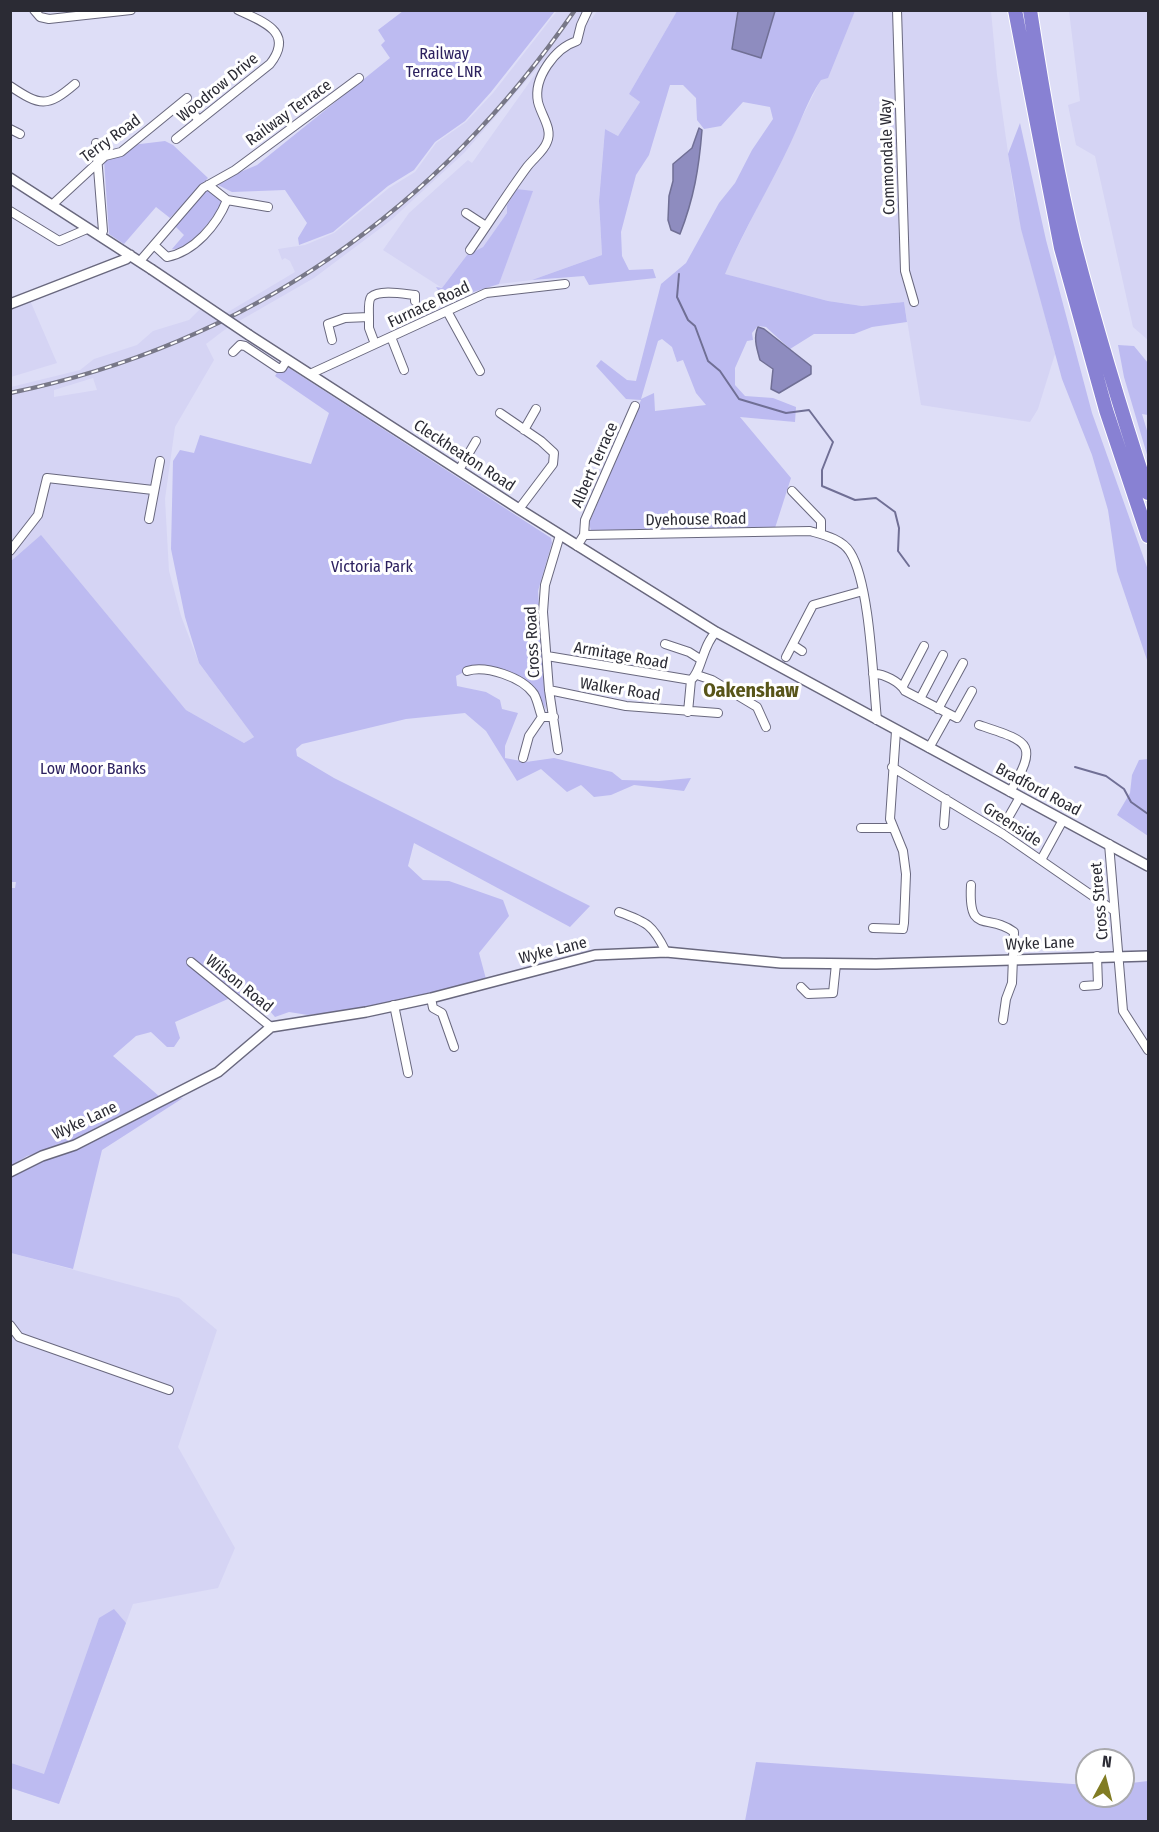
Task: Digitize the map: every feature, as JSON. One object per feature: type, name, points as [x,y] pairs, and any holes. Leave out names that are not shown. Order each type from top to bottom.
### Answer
[{"type":"highway","points":[[1016,10],[1061,248],[1106,410],[1149,536]]},
{"type":"highway","points":[[1030,10],[1074,242],[1116,398],[1149,493]]},
{"type":"highway","points":[[1039,10],[1047,108]]},
{"type":"street","points":[[34,10],[40,17],[49,20],[131,10]]},
{"type":"street","name":"Woodrow Drive","points":[[176,139],[270,63],[278,53],[278,37],[272,26],[238,10]]},
{"type":"street","points":[[470,250],[531,160],[547,143],[548,129],[538,100],[538,90],[545,70],[555,56],[562,48],[577,41],[588,10]]},
{"type":"street","name":"Commondale Way","points":[[897,10],[905,271],[914,302]]},
{"type":"street","name":"Railway Terrace","points":[[140,261],[208,185],[235,170],[359,78]]},
{"type":"street","points":[[11,86],[32,100],[46,103],[57,99],[75,84]]},
{"type":"street","name":"Terry Road","points":[[52,205],[105,156],[121,152],[187,98]]},
{"type":"street","points":[[188,108],[199,120]]},
{"type":"street","points":[[10,129],[20,134]]},
{"type":"street","points":[[96,143],[104,231],[101,236]]},
{"type":"street","name":"Cleckheaton Road","points":[[12,183],[101,236],[287,360],[716,632],[914,741]]},
{"type":"street","points":[[208,185],[227,200],[268,207]]},
{"type":"street","points":[[154,245],[167,257],[182,254],[221,214],[227,200]]},
{"type":"street","points":[[10,212],[59,241],[87,229]]},
{"type":"street","points":[[466,213],[486,226]]},
{"type":"street","points":[[10,304],[126,260],[130,255]]},
{"type":"street","name":"Furnace Road","points":[[310,374],[486,293],[565,284]]},
{"type":"street","points":[[375,345],[369,328],[368,295],[383,293],[415,295],[415,301]]},
{"type":"street","points":[[447,311],[480,371]]},
{"type":"street","points":[[332,340],[328,324],[345,318],[369,316]]},
{"type":"street","points":[[391,337],[404,370]]},
{"type":"street","points":[[233,352],[236,347],[245,346],[278,368],[282,368],[287,360]]},
{"type":"street","name":"Albert Terrace","points":[[584,536],[585,520],[635,406]]},
{"type":"street","points":[[524,429],[536,409]]},
{"type":"street","points":[[500,413],[554,453],[554,464],[519,509]]},
{"type":"street","points":[[459,470],[476,441]]},
{"type":"street","points":[[149,519],[160,461]]},
{"type":"street","points":[[10,551],[38,514],[47,478],[153,490]]},
{"type":"street","points":[[792,491],[821,521],[820,534]]},
{"type":"street","name":"Dyehouse Road","points":[[584,536],[810,531],[835,539],[849,550],[863,591],[877,720]]},
{"type":"street","name":"Cross Road","points":[[558,750],[549,690],[543,612],[545,585],[560,535]]},
{"type":"street","points":[[577,546],[584,536]]},
{"type":"street","points":[[786,657],[813,605],[863,591]]},
{"type":"street","points":[[688,712],[694,677],[700,659],[716,632]]},
{"type":"street","points":[[665,644],[700,659]]},
{"type":"street","points":[[793,645],[802,651]]},
{"type":"street","points":[[903,686],[924,646]]},
{"type":"street","points":[[920,699],[943,655]]},
{"type":"street","name":"Armitage Road","points":[[547,656],[712,680],[757,707],[766,727]]},
{"type":"street","points":[[938,709],[963,663]]},
{"type":"street","points":[[468,671],[477,668],[504,676],[525,686],[534,695],[542,717]]},
{"type":"street","points":[[873,674],[879,674],[903,686],[920,699],[957,718],[972,691]]},
{"type":"street","name":"Walker Road","points":[[549,690],[601,703],[718,713]]},
{"type":"street","points":[[929,748],[948,714]]},
{"type":"street","points":[[542,717],[554,717]]},
{"type":"street","points":[[523,759],[529,736],[542,717]]},
{"type":"street","points":[[979,725],[1020,740],[1027,749],[1028,760],[1010,792]]},
{"type":"street","points":[[873,928],[903,929],[906,874],[903,852],[890,819],[896,731]]},
{"type":"street","name":"Bradford Road","points":[[914,741],[1149,866]]},
{"type":"street","name":"Greenside","points":[[892,767],[1041,860],[1113,910]]},
{"type":"street","points":[[1008,818],[1020,797]]},
{"type":"street","points":[[944,825],[946,799]]},
{"type":"street","points":[[1041,860],[1063,820]]},
{"type":"street","points":[[861,828],[892,828]]},
{"type":"street","name":"Cross Street","points":[[1109,844],[1123,1011],[1149,1050]]},
{"type":"street","points":[[971,885],[971,911],[978,920],[988,924],[1004,924],[1014,932],[1012,983],[1002,1020]]},
{"type":"street","points":[[619,912],[647,922],[656,931],[666,952]]},
{"type":"street","name":"Wyke Lane","points":[[10,1172],[42,1156],[75,1145],[218,1072],[270,1027],[431,998],[595,956],[666,952],[782,963],[836,964],[1149,956]]},
{"type":"street","points":[[1084,986],[1098,985],[1097,956]]},
{"type":"street","name":"Wilson Road","points":[[191,962],[270,1027]]},
{"type":"street","points":[[801,987],[808,994],[833,993],[836,964]]},
{"type":"street","points":[[431,998],[433,1008],[442,1013],[454,1047]]},
{"type":"street","points":[[394,1005],[408,1073]]},
{"type":"street","points":[[10,1325],[19,1337]]},
{"type":"street","points":[[10,1334],[169,1390]]},
{"type":"shaded area","points":[[557,11],[584,11],[576,23],[591,20],[597,11],[677,11],[629,94],[640,102],[618,136],[605,129],[599,201],[602,255],[532,280],[499,284],[532,192],[518,189],[507,205],[507,213],[483,247],[467,255],[442,288],[383,250],[409,213],[468,160],[472,163],[551,52],[464,153],[390,221],[314,278],[227,328],[206,344],[214,360],[175,427],[165,499],[169,571],[181,616],[199,663],[254,737],[244,743],[186,710],[132,646],[11,561],[11,387],[80,370],[94,359],[137,345],[153,331],[189,320],[200,309],[212,317],[228,312],[295,272],[290,261],[285,258],[282,260],[278,249],[305,245],[334,233],[389,188],[415,172],[436,143],[466,122],[493,93]],"holes":[[[93,378],[97,390],[54,397],[54,390]]]},
{"type":"shaded area","points":[[738,11],[775,11],[761,58],[732,49]]},
{"type":"shaded area","points":[[855,11],[991,11],[997,75],[1014,195],[1055,354],[1038,409],[1030,422],[921,405],[904,302],[862,306],[828,301],[724,274]]},
{"type":"shaded area","points":[[1069,11],[1148,11],[1148,340],[1133,327],[1095,156],[1076,145],[1068,105],[1080,101]]},
{"type":"shaded area","points":[[699,128],[702,130],[697,170],[689,208],[680,234],[671,230],[668,220],[673,164],[692,148]]},
{"type":"shaded area","points":[[29,298],[57,363],[11,377],[10,306]]},
{"type":"shaded area","points":[[758,327],[764,329],[811,366],[811,374],[779,393],[771,389],[773,369],[760,360],[756,339]]},
{"type":"shaded area","points":[[11,1253],[179,1298],[217,1330],[178,1447],[235,1548],[218,1588],[133,1604],[59,1804],[11,1788]]},
{"type":"green space","name":"Railway Terrace LNR","points":[[403,11],[555,11],[491,92],[465,121],[435,142],[414,170],[388,186],[333,232],[299,245],[298,238],[307,223],[285,190],[232,192],[214,183],[257,165],[390,58],[381,45],[385,41],[378,30]]},
{"type":"green space","points":[[677,11],[738,11],[733,49],[761,58],[775,11],[855,11],[828,78],[821,80],[812,95],[783,159],[725,274],[828,301],[862,306],[904,302],[907,322],[872,327],[854,334],[814,334],[790,349],[766,327],[758,326],[752,333],[753,340],[747,341],[735,368],[735,385],[745,396],[773,398],[796,407],[795,422],[740,417],[791,478],[775,528],[591,531],[589,523],[641,400],[626,399],[596,366],[601,360],[627,380],[636,381],[661,284],[686,263],[719,203],[735,183],[752,150],[773,119],[770,107],[743,102],[721,126],[704,129],[697,120],[696,98],[683,85],[670,85],[649,155],[636,175],[621,232],[622,256],[629,270],[653,269],[656,278],[589,285],[584,276],[532,280],[602,255],[599,201],[605,129],[618,136],[640,102],[629,94]],"holes":[[[662,339],[672,347],[677,362],[683,360],[696,393],[706,405],[655,411],[654,393],[641,399],[658,341]]]},
{"type":"green space","points":[[1020,123],[1046,240],[1092,413],[1148,570],[1148,663],[1117,571],[1108,510],[1092,455],[1062,379],[1021,229],[1008,154]]},
{"type":"green space","points":[[165,141],[173,145],[208,178],[170,218],[156,207],[124,244],[109,234],[104,160],[132,145]]},
{"type":"green space","points":[[209,188],[222,201],[219,207],[194,239],[186,245],[172,249],[184,235],[175,226]]},
{"type":"green space","points":[[517,189],[533,191],[499,284],[445,301],[436,287],[442,288],[467,255],[483,247],[507,213],[507,205]]},
{"type":"green space","points":[[1118,345],[1134,346],[1148,363],[1148,415],[1142,414],[1148,434],[1148,458],[1124,377]]},
{"type":"green space","points":[[289,368],[551,538],[552,543],[538,591],[546,710],[534,689],[520,677],[511,673],[478,665],[456,676],[457,686],[486,692],[500,700],[502,709],[518,713],[505,746],[505,758],[526,762],[554,758],[612,772],[622,780],[659,781],[691,778],[684,791],[634,785],[611,795],[594,797],[581,785],[567,792],[541,769],[517,781],[486,731],[465,713],[406,719],[302,744],[296,749],[297,756],[334,778],[590,906],[570,927],[414,843],[408,866],[423,880],[449,881],[503,900],[509,916],[479,953],[486,979],[454,989],[356,1010],[308,1015],[289,1012],[275,1017],[269,1010],[228,999],[175,1022],[180,1038],[174,1047],[167,1047],[151,1032],[136,1036],[113,1056],[160,1097],[202,1074],[160,1102],[183,1098],[102,1150],[73,1269],[11,1253],[11,1172],[42,1152],[27,1156],[11,1166],[10,888],[15,888],[16,882],[10,882],[10,562],[41,535],[186,710],[244,743],[254,737],[199,663],[185,617],[171,549],[173,461],[180,450],[194,453],[200,435],[311,464],[329,413],[275,376],[279,370]]},
{"type":"green space","points":[[1148,759],[1148,836],[1117,815],[1130,793],[1132,775],[1139,760]]},
{"type":"green space","points":[[114,1609],[126,1623],[59,1804],[11,1788],[11,1763],[44,1774],[99,1618]]},
{"type":"green space","points":[[756,1762],[1075,1784],[1075,1808],[1135,1808],[1135,1783],[1148,1781],[1148,1821],[745,1821]]},
{"type":"waterway","points":[[679,274],[677,297],[688,320],[695,326],[708,361],[720,371],[739,399],[786,413],[809,410],[833,442],[822,470],[822,486],[855,500],[876,498],[895,512],[899,528],[898,551],[909,566]]},
{"type":"waterway","points":[[1075,767],[1106,776],[1124,789],[1131,802],[1148,814]]},
{"type":"railway","points":[[10,393],[97,371],[179,340],[257,303],[330,258],[399,206],[462,147],[521,82],[575,10]]},
{"type":"district","name":"Oakenshaw","points":[[751,691]]},
{"type":"park label","name":"Victoria Park","points":[[372,568]]},
{"type":"park label","name":"Low Moor Banks","points":[[93,770]]}]
